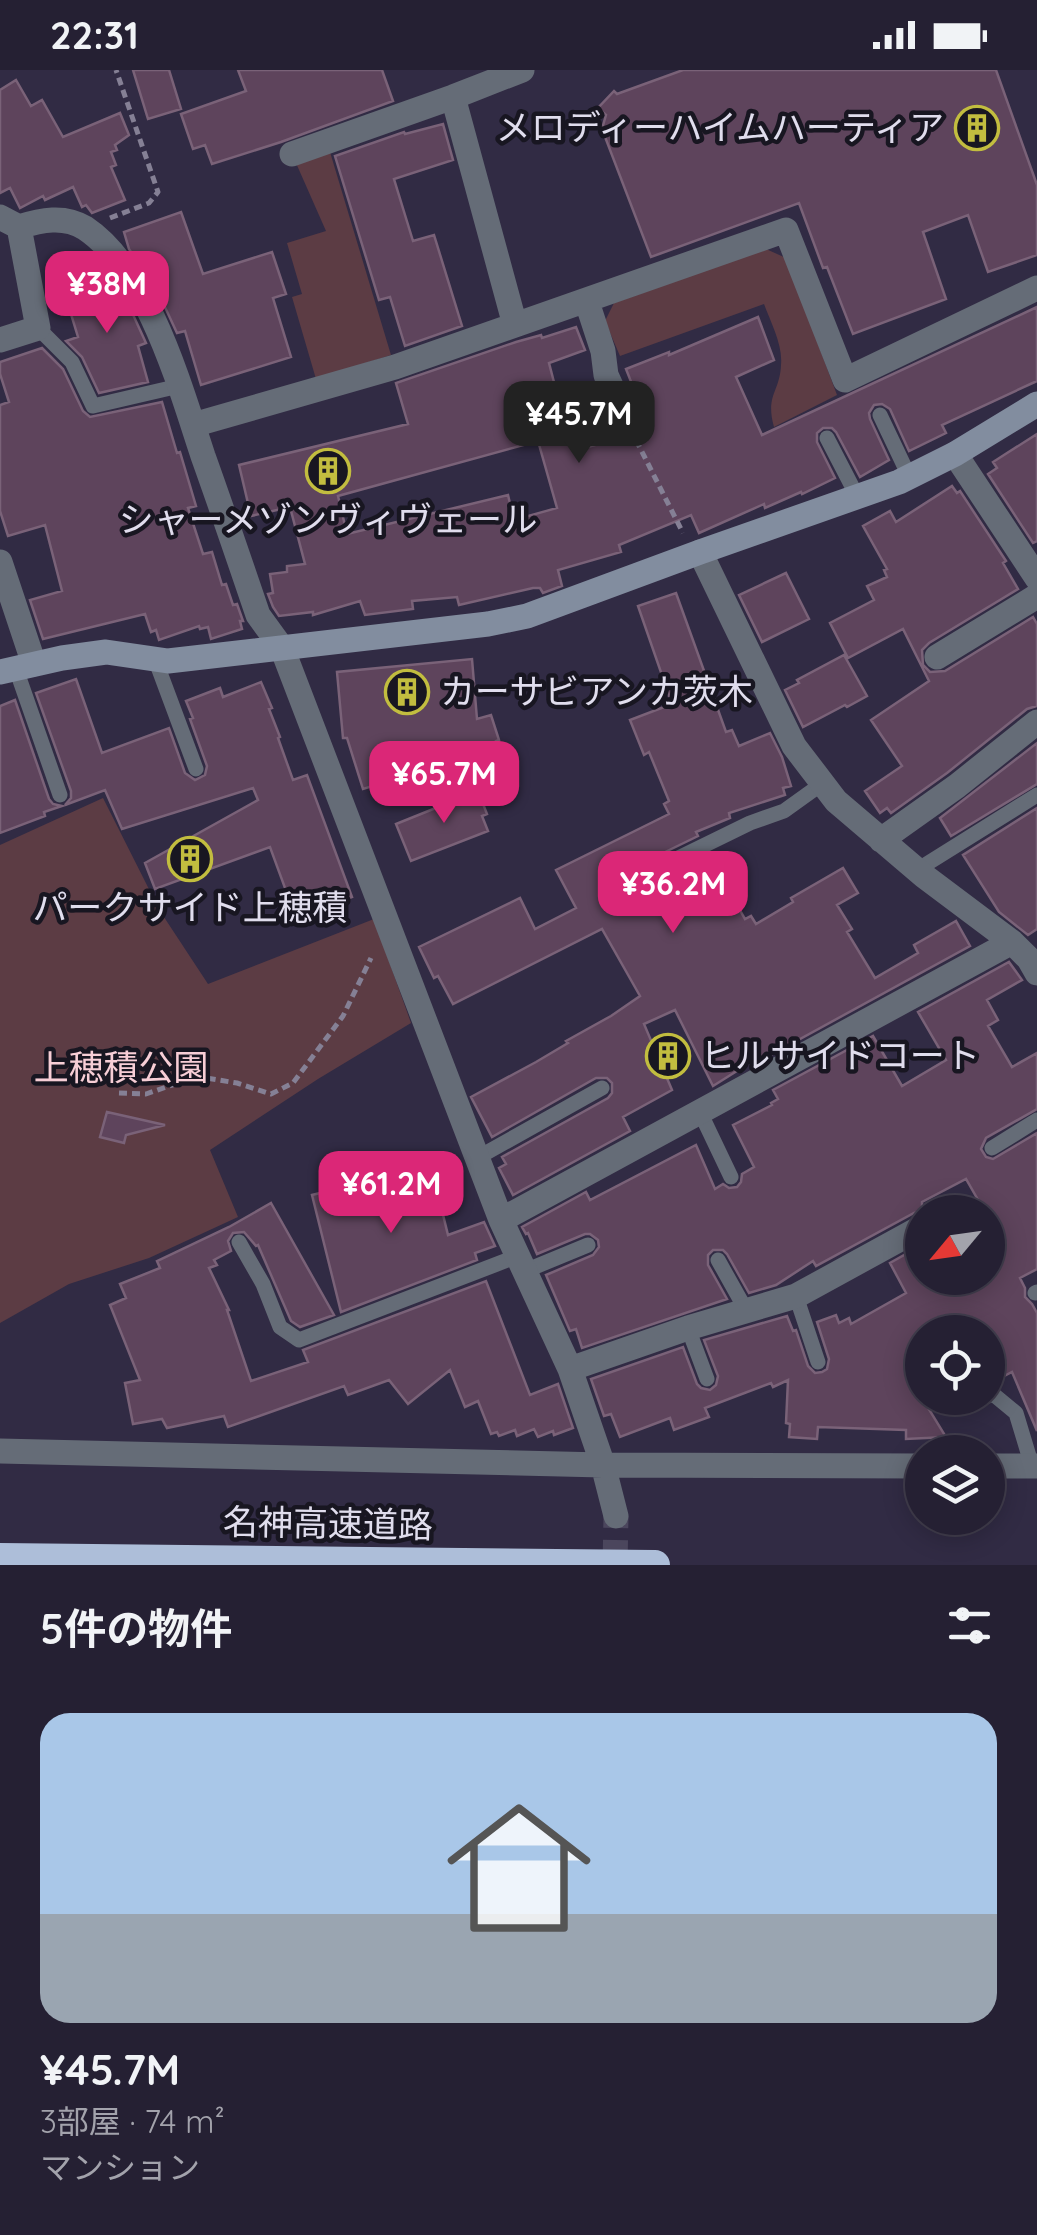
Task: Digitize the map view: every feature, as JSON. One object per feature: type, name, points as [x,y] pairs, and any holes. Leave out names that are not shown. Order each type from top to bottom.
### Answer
[{"type":"highway","name":"名神高速道路","points":[[0,1558],[655,1565]]},
{"type":"street","points":[[292,154],[522,70]]},
{"type":"street","points":[[453,97],[514,326]]},
{"type":"street","points":[[0,340],[38,328],[9,222],[64,220],[84,227],[114,256],[158,328],[258,615],[282,648],[477,1158],[570,1369],[604,1465],[616,1516]]},
{"type":"street","points":[[193,425],[395,367],[786,230],[845,380],[1037,288]]},
{"type":"street","points":[[587,302],[604,351],[606,375],[626,420]]},
{"type":"street","points":[[0,562],[17,668],[106,652],[168,661],[488,624],[528,616],[910,476],[955,454],[1037,404]]},
{"type":"street","points":[[955,454],[1037,578]]},
{"type":"street","points":[[502,1220],[700,1112],[1029,957],[836,800],[794,746],[700,552]]},
{"type":"street","points":[[937,657],[1037,596]]},
{"type":"street","points":[[881,840],[1037,722]]},
{"type":"street","points":[[570,1369],[796,1296],[905,1236]]},
{"type":"street","points":[[0,1451],[604,1465],[905,1466]]},
{"type":"street","points":[[1005,1466],[1035,1466]]},
{"type":"lane","points":[[38,328],[72,362],[93,406],[179,386]]},
{"type":"lane","points":[[880,415],[910,476]]},
{"type":"lane","points":[[827,438],[857,496]]},
{"type":"lane","points":[[155,659],[196,769]]},
{"type":"lane","points":[[17,668],[60,795]]},
{"type":"lane","points":[[615,889],[750,823],[784,811],[823,783]]},
{"type":"lane","points":[[918,870],[1037,795]]},
{"type":"lane","points":[[477,1158],[602,1088]]},
{"type":"lane","points":[[700,1112],[731,1177]]},
{"type":"lane","points":[[992,1148],[1037,1120]]},
{"type":"lane","points":[[238,1242],[280,1327],[298,1340],[588,1245]]},
{"type":"lane","points":[[718,1260],[746,1310]]},
{"type":"lane","points":[[796,1296],[818,1362]]},
{"type":"lane","points":[[688,1328],[706,1379]]},
{"type":"lane","points":[[1005,1403],[1016,1412],[1035,1466]]},
{"type":"path","points":[[84,227],[149,203],[158,192],[116,70]]},
{"type":"path","points":[[626,420],[684,536],[700,552]]},
{"type":"path","points":[[119,1093],[146,1094],[206,1078],[271,1094],[293,1083],[343,1016],[376,947],[392,933]]},
{"type":"green space","points":[[330,152],[391,355],[316,379],[292,297],[302,294],[287,243],[326,231],[296,163]]},
{"type":"green space","points":[[766,249],[786,258],[837,395],[774,427],[771,408],[781,357],[764,304],[620,356],[605,321],[614,303]]},
{"type":"green space","name":"上穂積公園","points":[[103,798],[160,911],[208,984],[374,919],[411,1023],[210,1150],[238,1217],[149,1258],[69,1284],[0,1323],[0,845]]},
{"type":"building","points":[[133,70],[169,70],[181,109],[148,119]]},
{"type":"building","points":[[238,70],[382,70],[393,101],[212,164],[205,145],[193,149],[181,114],[246,91]]},
{"type":"building","points":[[683,70],[996,70],[1037,185],[1037,255],[988,272],[968,215],[923,232],[946,299],[853,334],[799,203],[651,257],[602,129],[606,115],[598,108],[614,91],[617,94]]},
{"type":"building","points":[[16,80],[31,106],[42,100],[63,137],[120,113],[129,135],[111,152],[116,165],[111,167],[125,200],[92,213],[86,205],[82,207],[73,187],[20,208],[10,188],[0,193],[0,90]]},
{"type":"building","points":[[443,124],[453,160],[394,179],[413,241],[434,235],[462,326],[405,346],[390,297],[379,300],[335,156],[404,132]]},
{"type":"building","points":[[181,212],[203,274],[272,252],[286,294],[273,298],[291,357],[201,385],[185,331],[177,333],[158,292],[129,249],[124,232]]},
{"type":"building","points":[[111,278],[146,343],[138,346],[148,382],[99,393],[82,357],[66,341],[78,337],[64,291]]},
{"type":"building","points":[[1037,307],[1037,381],[942,425],[946,433],[909,451],[890,409],[874,405],[870,419],[889,460],[860,477],[836,432],[823,428],[817,433],[817,442],[835,478],[699,533],[691,515],[619,545],[621,552],[558,570],[562,586],[543,593],[540,588],[533,588],[459,605],[457,597],[412,601],[413,609],[365,615],[360,601],[313,615],[279,616],[268,594],[273,593],[270,574],[287,572],[287,566],[305,564],[290,507],[251,516],[239,465],[408,424],[396,383],[516,342],[576,327],[585,350],[549,363],[561,409],[569,407],[581,449],[650,430],[626,369],[758,317],[774,360],[736,377],[762,435]],"holes":[[[538,441],[557,508],[514,520],[508,495],[347,534],[338,496]]]},
{"type":"building","points":[[42,348],[63,369],[83,411],[90,417],[162,402],[196,506],[188,508],[203,554],[212,552],[222,585],[226,584],[233,605],[237,604],[242,629],[211,639],[208,627],[199,626],[159,640],[156,630],[151,632],[145,614],[43,639],[30,600],[62,591],[45,525],[8,536],[0,511],[0,405],[9,402],[0,362]]},
{"type":"building","points":[[1037,434],[1037,541],[1033,543],[988,474],[997,468],[993,462]]},
{"type":"building","points":[[952,486],[957,493],[960,491],[1006,561],[1003,563],[1018,589],[929,643],[922,650],[923,665],[930,672],[945,671],[1033,617],[1037,624],[1037,706],[1027,709],[891,813],[887,808],[880,813],[865,791],[902,766],[871,720],[929,681],[903,629],[848,658],[830,623],[874,600],[867,586],[887,577],[887,569],[863,526],[890,511],[896,522]]},
{"type":"building","points":[[786,573],[809,619],[762,642],[739,595]]},
{"type":"building","points":[[676,593],[726,732],[732,730],[739,746],[770,733],[791,786],[783,788],[785,795],[729,813],[730,818],[696,832],[698,836],[610,879],[604,887],[605,895],[620,899],[709,856],[745,919],[751,916],[756,924],[843,868],[858,893],[837,905],[852,929],[847,932],[875,978],[918,953],[914,945],[956,921],[970,946],[758,1062],[756,1059],[713,1086],[675,1010],[644,1024],[672,1090],[623,1117],[630,1131],[513,1195],[499,1168],[506,1164],[502,1157],[608,1098],[612,1083],[607,1078],[596,1078],[492,1137],[471,1097],[568,1043],[640,996],[602,929],[453,1004],[419,947],[520,898],[535,929],[576,908],[556,870],[669,814],[664,804],[669,801],[649,752],[644,755],[630,720],[672,704],[638,606]]},
{"type":"building","points":[[844,655],[867,696],[803,727],[785,690]]},
{"type":"building","points":[[472,659],[477,719],[491,715],[498,748],[363,789],[347,738],[343,738],[337,672]]},
{"type":"building","points":[[76,679],[102,753],[169,728],[185,773],[195,780],[205,775],[207,766],[186,701],[220,688],[223,697],[261,682],[293,780],[307,775],[352,897],[296,918],[270,847],[155,889],[145,863],[258,800],[253,788],[122,829],[105,790],[65,805],[71,791],[36,693]]},
{"type":"building","points":[[15,700],[49,799],[62,806],[0,833],[0,706]]},
{"type":"building","points":[[1037,743],[1037,784],[951,836],[940,818]]},
{"type":"building","points":[[478,791],[487,814],[482,816],[488,831],[411,861],[396,824]]},
{"type":"building","points":[[1037,808],[1037,929],[1028,935],[999,912],[963,855]]},
{"type":"building","points":[[1009,962],[1022,980],[987,1000],[998,1020],[988,1026],[1012,1067],[1037,1053],[1037,1109],[986,1138],[981,1149],[993,1159],[1037,1133],[1037,1269],[1020,1278],[1025,1297],[1037,1313],[1037,1431],[1012,1372],[1005,1376],[1005,1315],[905,1315],[905,1415],[932,1415],[945,1435],[818,1427],[817,1439],[789,1437],[788,1380],[705,1408],[709,1417],[674,1430],[670,1418],[620,1437],[611,1414],[604,1416],[591,1379],[683,1347],[697,1384],[710,1390],[718,1376],[704,1340],[787,1316],[808,1366],[815,1373],[822,1372],[829,1359],[817,1322],[836,1315],[839,1323],[849,1318],[851,1324],[905,1294],[1005,1295],[1005,1195],[975,1195],[966,1179],[935,1195],[905,1195],[905,1218],[816,1266],[813,1261],[776,1285],[749,1293],[727,1254],[713,1250],[708,1255],[708,1265],[727,1299],[582,1348],[576,1329],[570,1331],[546,1275],[593,1255],[599,1247],[598,1240],[585,1234],[537,1254],[522,1227],[586,1192],[590,1200],[696,1145],[715,1189],[723,1184],[737,1187],[742,1174],[754,1167],[733,1125],[772,1105],[778,1099],[773,1090],[873,1036],[902,1086],[946,1060],[918,1012]]},
{"type":"building","points":[[107,1112],[165,1125],[126,1135],[124,1143],[100,1137]]},
{"type":"building","points":[[431,1166],[448,1235],[484,1222],[495,1246],[475,1253],[477,1260],[341,1312],[312,1195]]},
{"type":"building","points":[[271,1203],[334,1315],[300,1327],[291,1321],[258,1245],[244,1232],[233,1233],[228,1241],[231,1251],[214,1260],[217,1265],[209,1268],[229,1310],[251,1381],[308,1362],[303,1350],[486,1281],[530,1395],[558,1384],[573,1428],[538,1437],[534,1429],[517,1436],[515,1430],[499,1436],[497,1432],[491,1434],[478,1401],[465,1407],[450,1370],[408,1404],[389,1380],[348,1395],[344,1386],[228,1427],[224,1416],[167,1428],[162,1419],[133,1424],[125,1383],[140,1380],[110,1305],[126,1298],[120,1284],[160,1268],[157,1261]]},
{"type":"building","points":[[905,1255],[905,1291],[890,1263]]},
{"type":"tunnel","points":[[615,1565],[616,1516]]},
{"type":"place","name":"メロディーハイムハーティア","points":[[977,128]]},
{"type":"place","name":"シャーメゾンヴィヴェール","points":[[328,471]]},
{"type":"place","name":"カーサビアンカ茨木","points":[[407,692]]},
{"type":"place","name":"パークサイド上穂積","points":[[190,859]]},
{"type":"place","name":"ヒルサイドコート","points":[[668,1056]]}]
